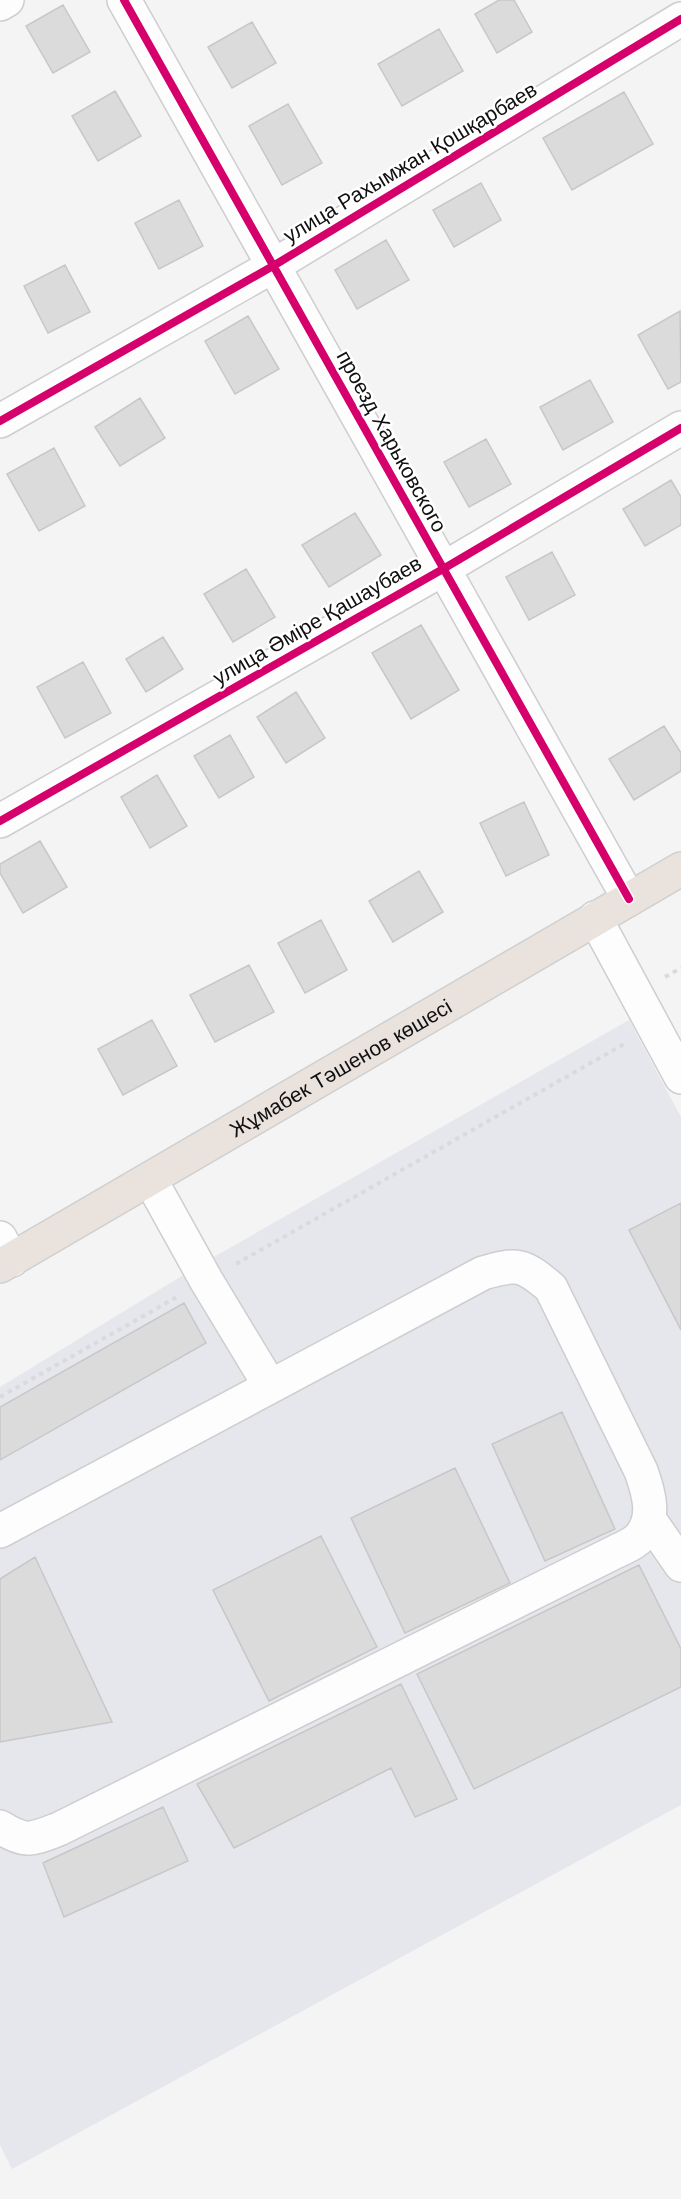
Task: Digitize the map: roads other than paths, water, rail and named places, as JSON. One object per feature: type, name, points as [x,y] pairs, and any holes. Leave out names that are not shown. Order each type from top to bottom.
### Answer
[{"type":"main road","name":"Жұмабек Тәшенов көшесі","points":[[4,1255],[150,1179],[681,869]]},
{"type":"street","points":[[0,4],[7,0]]},
{"type":"street","name":"проезд Харьковского","points":[[124,0],[629,899]]},
{"type":"street","name":"улица Рахымжан Қошқарбаев","points":[[0,421],[273,266],[681,20]]},
{"type":"street","name":"улица Әміре Қашаубаев","points":[[0,821],[443,569],[681,428]]},
{"type":"street","points":[[595,918],[681,1077]]},
{"type":"street","points":[[150,1179],[206,1280],[270,1386]]},
{"type":"street","points":[[0,1531],[483,1273],[510,1265],[533,1272],[551,1287],[641,1471],[650,1495],[649,1519],[639,1538],[617,1551],[59,1829],[38,1838],[19,1839],[0,1827]]},
{"type":"street","points":[[649,1519],[681,1565]]}]
